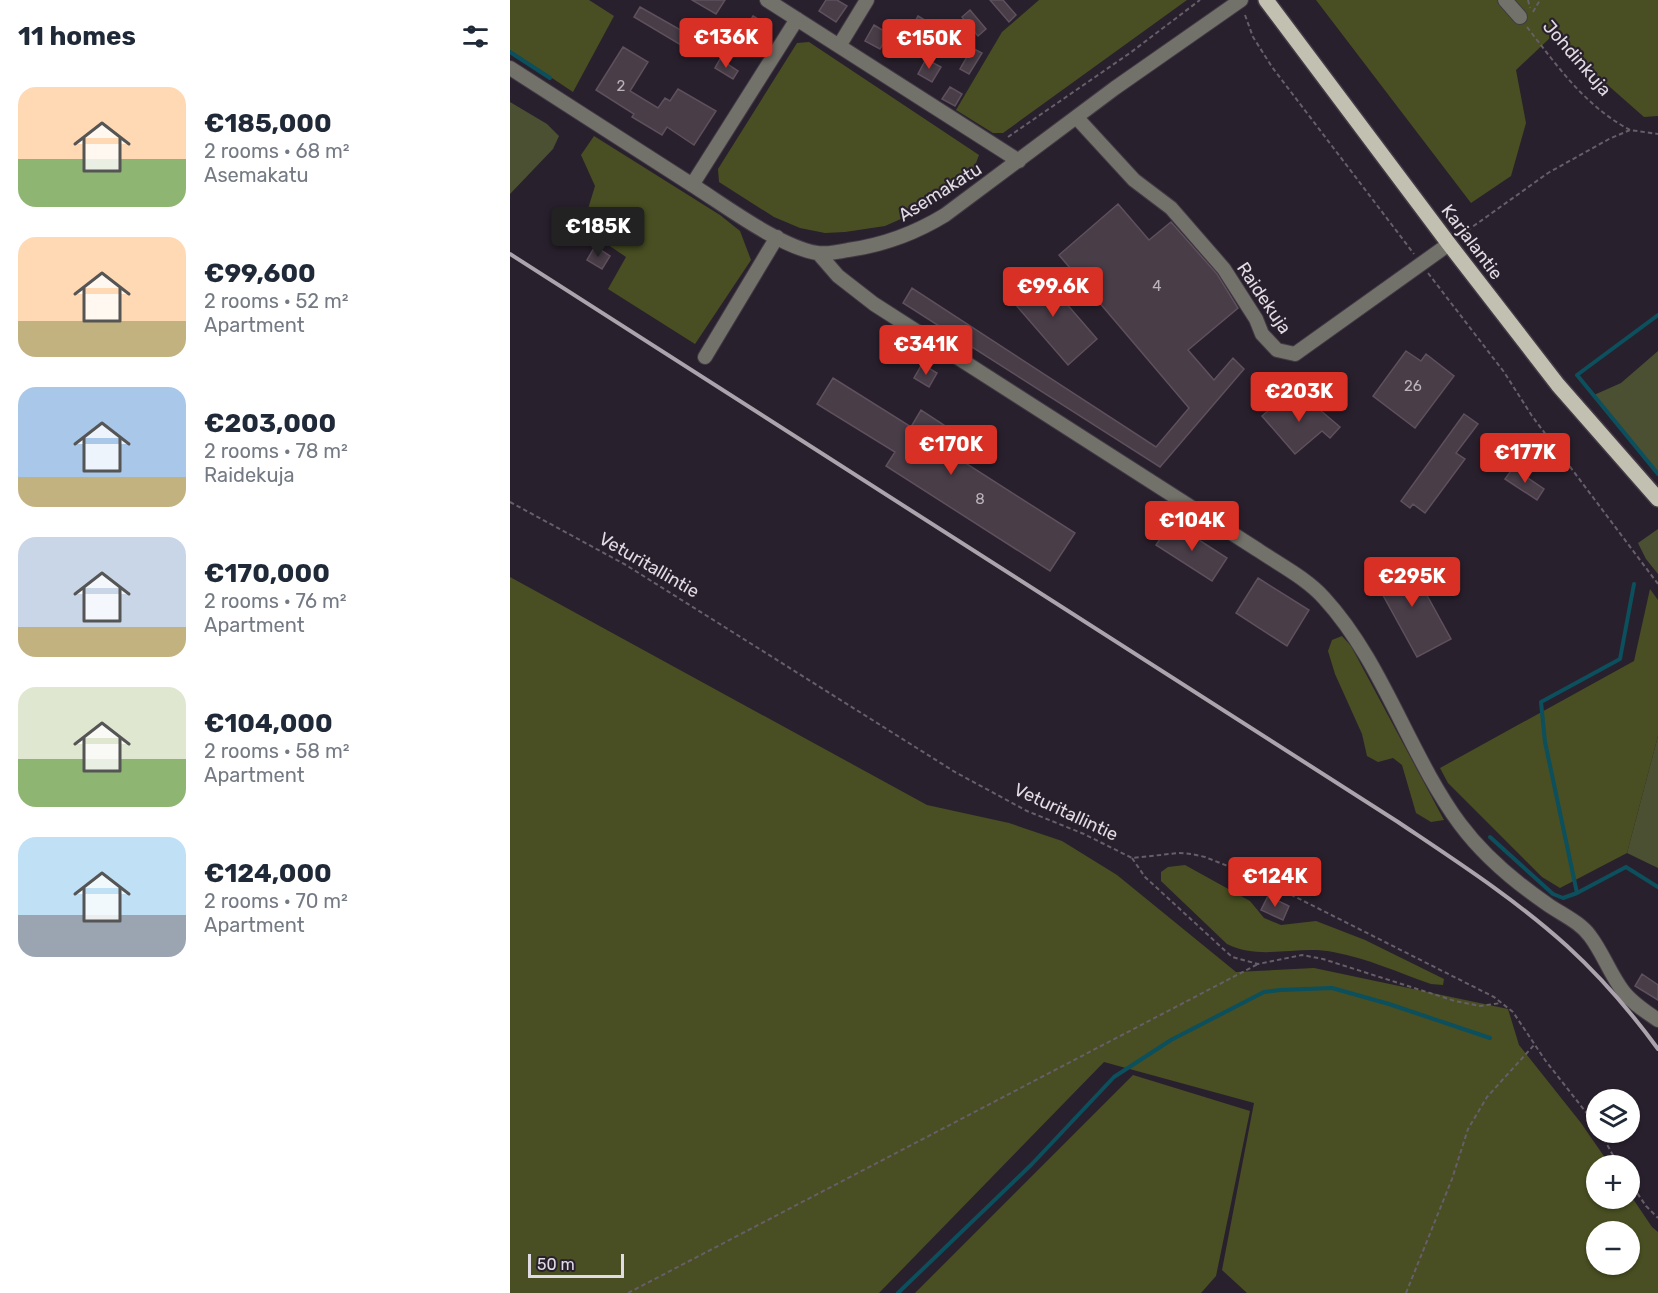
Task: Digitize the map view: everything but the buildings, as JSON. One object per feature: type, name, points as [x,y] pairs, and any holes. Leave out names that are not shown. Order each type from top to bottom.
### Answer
[{"type":"main road","name":"Karjalantie","points":[[1266,0],[1558,385],[1658,499]]},
{"type":"street","points":[[767,0],[1019,161]]},
{"type":"street","points":[[839,46],[867,0]]},
{"type":"street","name":"Asemakatu","points":[[510,68],[777,237],[818,253],[870,247],[900,239],[922,229],[977,193],[1115,88],[1241,0]]},
{"type":"street","name":"Johdinkuja","points":[[1505,0],[1520,17]]},
{"type":"street","points":[[692,185],[797,19]]},
{"type":"street","name":"Raidekuja","points":[[1077,118],[1134,180],[1171,208],[1224,269],[1256,319],[1262,334],[1277,350],[1295,354],[1449,244]]},
{"type":"street","points":[[705,357],[777,237]]},
{"type":"street","points":[[818,253],[838,276],[874,304],[1258,550],[1308,583],[1324,597],[1362,650],[1437,787],[1460,824],[1487,856],[1590,936],[1623,992],[1635,1004],[1658,1020]]},
{"type":"path","points":[[996,146],[1139,47],[1200,0]]},
{"type":"path","points":[[1247,17],[1253,37],[1272,67],[1504,372],[1532,416],[1658,584]]},
{"type":"path","name":"Johdinkuja","points":[[1520,17],[1575,88],[1610,120],[1630,130]]},
{"type":"path","points":[[1449,244],[1548,172],[1608,140],[1630,130],[1658,134]]},
{"type":"path","name":"Veturitallintie","points":[[510,502],[626,565],[955,772],[1027,811],[1084,834],[1132,858],[1192,854],[1248,874],[1353,924],[1494,997],[1513,1012],[1545,1060],[1586,1112]]},
{"type":"path","points":[[1132,858],[1145,877],[1232,957],[1257,964]]},
{"type":"path","points":[[628,1293],[1257,964],[1302,956],[1323,959],[1455,1001],[1480,1006],[1501,1003]]},
{"type":"path","points":[[1406,1293],[1452,1179],[1468,1129],[1487,1098],[1535,1044]]},
{"type":"path","points":[[1640,1197],[1658,1218]]},
{"type":"green space","points":[[510,0],[589,0],[614,16],[573,92],[510,50]]},
{"type":"green space","points":[[1039,0],[1187,0],[1003,133],[993,133],[956,110],[1002,32]]},
{"type":"green space","points":[[1316,0],[1658,0],[1658,116],[1644,117],[1552,36],[1516,70],[1526,123],[1511,176],[1471,203]]},
{"type":"green space","points":[[809,42],[979,155],[974,168],[921,210],[885,226],[845,232],[825,233],[800,228],[774,217],[719,182],[718,169],[797,43]]},
{"type":"green space","points":[[510,102],[547,124],[559,136],[553,149],[510,194]]},
{"type":"green space","points":[[594,136],[720,215],[740,231],[751,260],[695,344],[608,289],[626,257],[598,238],[570,239],[557,221],[564,212],[588,209],[595,186],[581,155]]},
{"type":"green space","points":[[1658,351],[1658,474],[1594,395],[1621,383]]},
{"type":"green space","points":[[1658,529],[1658,574],[1646,559],[1638,543]]},
{"type":"green space","points":[[510,577],[927,805],[1009,823],[1062,841],[1117,875],[1236,972],[1314,968],[1508,1009],[1519,1045],[1586,1130],[1586,1143],[1595,1143],[1603,1155],[1586,1155],[1586,1209],[1640,1209],[1658,1232],[1658,1293],[1247,1293],[1222,1270],[1254,1103],[1104,1062],[879,1293],[510,1293]]},
{"type":"green space","points":[[1650,589],[1658,600],[1658,736],[1627,853],[1560,888],[1542,877],[1448,783],[1440,768],[1634,661]]},
{"type":"green space","points":[[1342,636],[1351,646],[1444,820],[1431,822],[1416,813],[1402,765],[1393,758],[1378,762],[1367,756],[1362,734],[1335,674],[1328,651],[1332,640]]},
{"type":"green space","points":[[1658,736],[1658,868],[1627,853]]},
{"type":"green space","points":[[1185,865],[1250,901],[1264,918],[1281,925],[1316,921],[1365,940],[1444,979],[1443,985],[1431,984],[1371,962],[1333,952],[1306,950],[1266,952],[1240,949],[1227,944],[1161,881],[1161,872],[1168,867]]},
{"type":"green space","points":[[1133,1075],[1250,1111],[1216,1276],[1201,1293],[915,1293]]},
{"type":"waterway","points":[[510,52],[550,78]]},
{"type":"waterway","points":[[1658,315],[1577,375],[1658,474]]},
{"type":"waterway","points":[[1577,893],[1545,742],[1541,702],[1620,659],[1634,584]]},
{"type":"waterway","points":[[1490,837],[1553,894],[1563,898],[1626,867],[1658,887]]},
{"type":"waterway","points":[[898,1293],[1032,1164],[1114,1077],[1171,1040],[1264,992],[1332,988],[1389,1004],[1490,1038]]},
{"type":"railway","points":[[510,254],[1398,822],[1463,866],[1527,912],[1567,946],[1615,995],[1658,1049]]}]
